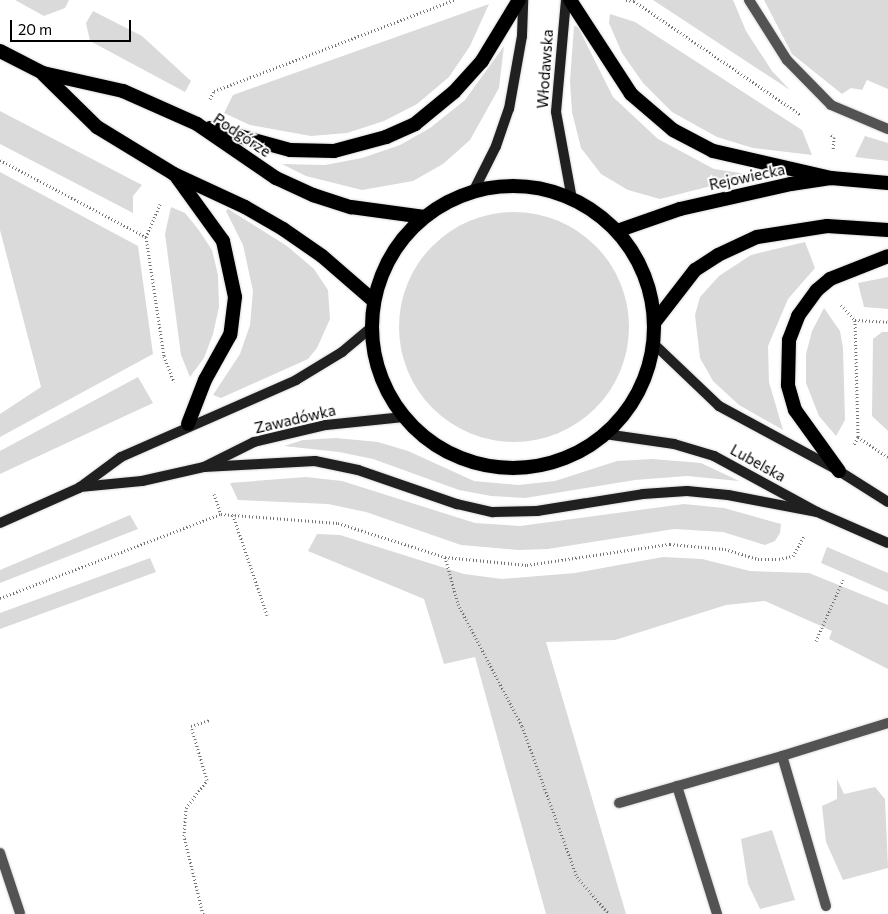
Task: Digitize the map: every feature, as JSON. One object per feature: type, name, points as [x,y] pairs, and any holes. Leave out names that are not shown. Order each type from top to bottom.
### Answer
[{"type":"highway","points":[[197,124],[290,150],[340,150],[386,137],[415,124],[454,92],[482,61],[519,0]]},
{"type":"highway","points":[[570,0],[631,94],[654,117],[713,151],[831,178]]},
{"type":"highway","name":"Podgórze","points":[[0,51],[43,73],[123,91],[197,124],[276,178],[313,195],[351,207],[424,217]]},
{"type":"highway","name":"Podgórze","points":[[43,73],[97,126],[174,174],[245,206],[283,229],[322,256],[374,301]]},
{"type":"highway","points":[[174,174],[223,242],[235,284],[235,311],[230,335],[205,380],[188,424]]},
{"type":"highway","name":"Rejowiecka","points":[[617,231],[680,208],[729,196],[831,178],[888,183]]},
{"type":"highway","points":[[507,186],[523,186],[556,192],[572,199],[596,212],[617,231],[641,267],[651,295],[654,344],[647,372],[635,400],[605,434],[560,461],[527,467],[495,467],[444,450],[422,436],[404,417],[378,369],[371,328],[374,301],[388,261],[404,237],[424,217],[447,202],[474,192],[507,186]]},
{"type":"highway","points":[[654,324],[695,270],[718,255],[757,237],[826,226],[888,230]]},
{"type":"highway","points":[[839,471],[795,410],[788,380],[789,340],[798,316],[817,290],[830,279],[888,256]]},
{"type":"main road","name":"Włodawska","points":[[474,192],[496,146],[509,109],[522,36],[523,0]]},
{"type":"main road","name":"Włodawska","points":[[566,0],[556,112],[572,199]]},
{"type":"main road","name":"Zawadówka","points":[[0,523],[79,488],[121,457],[188,424],[296,380],[342,352],[371,328]]},
{"type":"main road","name":"Lubelska","points":[[654,344],[719,406],[839,471],[888,502]]},
{"type":"main road","name":"Zawadówka","points":[[79,488],[142,481],[204,467],[254,442],[326,425],[404,417]]},
{"type":"main road","name":"Lubelska","points":[[605,434],[674,444],[714,456],[817,512],[888,543]]},
{"type":"main road","points":[[204,467],[315,461],[358,470],[457,504],[493,512],[537,511],[643,494],[687,491],[728,495],[817,512]]},
{"type":"street","points":[[749,0],[787,60],[831,105],[888,129]]},
{"type":"street","points":[[619,803],[888,723]]},
{"type":"street","points":[[782,756],[826,906]]},
{"type":"street","points":[[677,786],[717,914]]},
{"type":"street","points":[[0,853],[20,913]]},
{"type":"path","points":[[0,160],[146,237]]},
{"type":"path","points":[[855,320],[888,322]]},
{"type":"path","points":[[858,437],[888,457]]},
{"type":"path","points":[[0,598],[222,514]]},
{"type":"path","points":[[233,515],[267,615]]},
{"type":"path","points":[[445,557],[458,604],[522,726],[577,877],[609,914]]},
{"type":"path","points":[[816,642],[843,580]]},
{"type":"path","points":[[203,914],[184,836],[186,808],[207,780],[192,726],[210,720]]},
{"type":"shaded area","points":[[15,0],[69,0],[65,8],[44,16]]},
{"type":"shaded area","points":[[653,0],[733,0],[746,31],[772,71],[790,90]]},
{"type":"shaded area","points":[[764,0],[888,0],[888,89],[867,80],[862,90],[851,88],[842,94],[792,54]]},
{"type":"shaded area","points":[[489,4],[470,46],[449,77],[417,104],[384,121],[347,133],[311,136],[250,125],[224,113],[233,95]]},
{"type":"shaded area","points":[[93,11],[142,36],[191,81],[185,92],[90,41],[86,23]]},
{"type":"shaded area","points":[[610,14],[635,22],[802,130],[812,155],[753,148],[717,137],[672,112],[643,83],[622,53],[609,23]]},
{"type":"shaded area","points":[[574,26],[578,27],[613,97],[658,139],[714,169],[754,175],[660,199],[628,190],[601,174],[581,148],[572,112],[570,81]]},
{"type":"shaded area","points":[[504,46],[499,88],[470,140],[443,164],[413,181],[362,190],[306,176],[282,164],[325,165],[362,158],[400,145],[430,128],[465,100]]},
{"type":"shaded area","points":[[0,111],[142,185],[133,196],[133,213],[0,144]]},
{"type":"shaded area","points":[[865,136],[888,143],[888,161],[855,157]]},
{"type":"shaded area","points":[[0,172],[138,246],[153,354],[0,437],[0,414],[41,387],[0,230]]},
{"type":"shaded area","points":[[171,207],[185,213],[198,229],[212,250],[218,275],[219,307],[213,334],[204,358],[190,377],[181,355],[165,234]]},
{"type":"shaded area","points":[[228,209],[287,246],[314,269],[328,290],[330,319],[317,348],[308,359],[221,398],[213,395],[240,354],[250,325],[253,291],[243,245],[226,211]]},
{"type":"shaded area","points":[[503,212],[525,212],[558,220],[578,231],[596,245],[610,263],[621,283],[629,316],[627,349],[621,371],[610,391],[596,409],[578,423],[558,434],[525,442],[503,442],[470,434],[450,423],[432,409],[418,391],[407,371],[399,338],[399,316],[407,283],[418,263],[432,245],[450,231],[470,220]]},
{"type":"shaded area","points":[[805,242],[815,268],[788,299],[768,346],[769,382],[783,430],[739,405],[713,381],[700,358],[695,315],[700,297],[719,276],[751,255]]},
{"type":"shaded area","points":[[888,277],[888,309],[864,307],[858,283]]},
{"type":"shaded area","points":[[824,308],[840,331],[843,348],[845,420],[836,436],[819,416],[806,383],[806,354],[812,331]]},
{"type":"shaded area","points":[[882,332],[888,332],[888,431],[872,416],[873,339]]},
{"type":"shaded area","points":[[138,377],[153,403],[0,474],[0,451]]},
{"type":"shaded area","points":[[336,438],[378,442],[408,451],[474,481],[518,485],[555,481],[617,461],[652,459],[701,463],[739,481],[687,476],[635,480],[525,498],[491,496],[459,490],[373,459],[339,452],[284,446],[303,440]]},
{"type":"shaded area","points":[[306,477],[342,481],[475,523],[520,526],[684,504],[724,508],[781,524],[780,533],[775,541],[765,545],[723,532],[674,529],[548,549],[518,550],[461,545],[366,512],[328,504],[238,500],[230,483]]},
{"type":"shaded area","points":[[130,515],[138,529],[0,583],[0,570]]},
{"type":"shaded area","points":[[317,534],[340,535],[464,574],[502,579],[575,573],[663,557],[702,559],[750,571],[809,573],[888,605],[888,669],[829,639],[832,631],[765,601],[726,605],[615,640],[546,642],[626,914],[546,914],[475,657],[444,664],[424,599],[308,551]]},
{"type":"shaded area","points":[[827,547],[888,573],[888,592],[821,563]]},
{"type":"shaded area","points":[[150,558],[156,572],[0,629],[0,613]]},
{"type":"shaded area","points":[[837,779],[844,794],[875,787],[885,799],[888,868],[843,880],[826,842],[822,806],[837,799]]},
{"type":"shaded area","points":[[772,830],[795,900],[760,909],[748,884],[741,839]]}]
